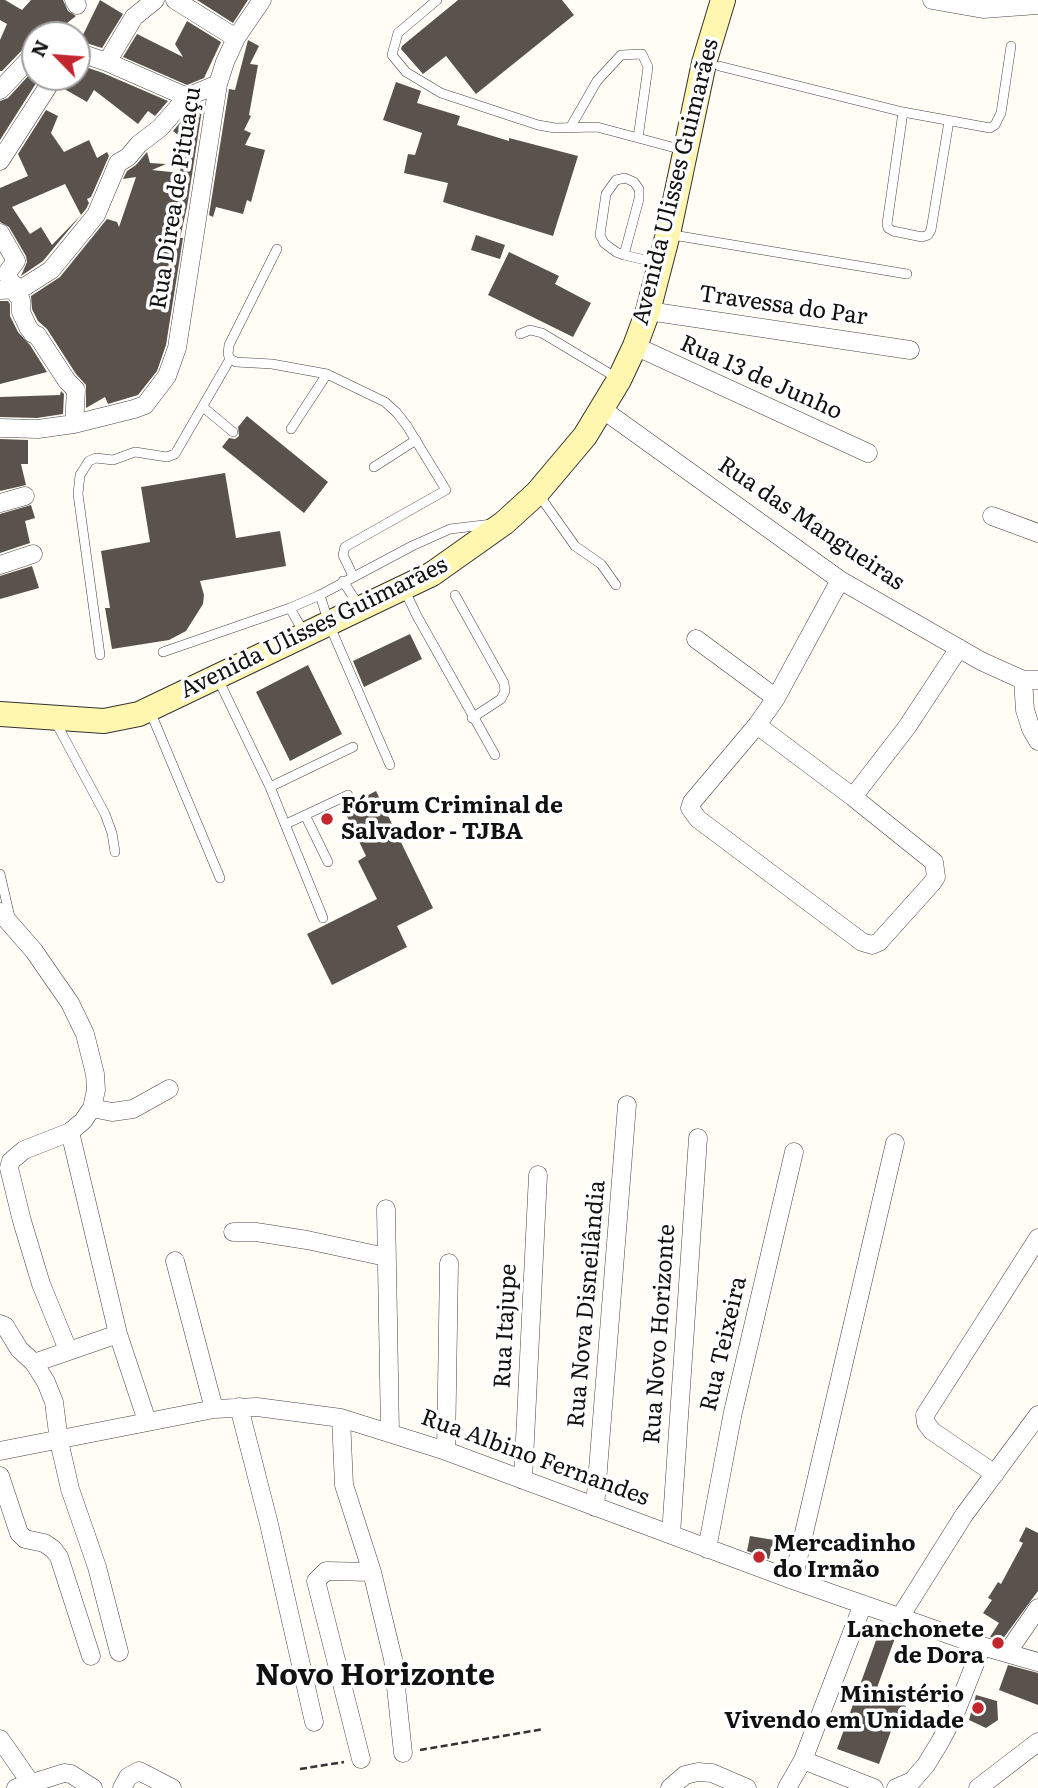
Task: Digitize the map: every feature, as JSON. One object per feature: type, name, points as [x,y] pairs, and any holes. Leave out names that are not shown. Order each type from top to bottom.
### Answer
[{"type":"main road","name":"Avenida Ulisses Guimarães","points":[[0,714],[116,720],[149,709],[432,574],[504,523],[537,493],[568,458],[603,409],[635,346],[648,311],[660,263],[673,235],[685,150],[711,65],[723,0]]},
{"type":"street","points":[[107,62],[134,18],[155,0]]},
{"type":"street","points":[[175,0],[236,38]]},
{"type":"street","name":"Rua Direa de Pituaçu","points":[[74,424],[145,405],[167,376],[177,348],[218,84],[236,38],[262,0]]},
{"type":"street","points":[[932,0],[983,9],[1038,5]]},
{"type":"street","points":[[91,57],[187,97]]},
{"type":"street","points":[[0,90],[21,68]]},
{"type":"street","points":[[11,289],[51,271],[96,215],[118,163],[160,128],[187,97],[218,84]]},
{"type":"street","points":[[0,161],[45,91]]},
{"type":"street","points":[[0,233],[16,261],[7,273],[11,289],[20,300],[21,312],[28,327],[37,335],[67,381],[76,390],[74,424],[38,429],[0,428]]},
{"type":"street","name":"Travessa do Par","points":[[648,311],[910,349]]},
{"type":"street","name":"Rua 13 de Junho","points":[[635,346],[868,453]]},
{"type":"street","name":"Rua das Mangueiras","points":[[603,409],[840,580],[959,648],[1030,680]]},
{"type":"street","points":[[0,503],[25,496]]},
{"type":"street","points":[[992,516],[1038,533]]},
{"type":"street","points":[[0,565],[33,554]]},
{"type":"street","points":[[757,725],[930,858],[936,869],[932,884],[880,942],[872,945],[862,942],[691,811],[692,802],[757,725],[776,698],[840,580]]},
{"type":"street","points":[[696,639],[776,698]]},
{"type":"street","points":[[853,797],[907,727],[959,648]]},
{"type":"street","points":[[1030,680],[1025,710],[1038,741]]},
{"type":"street","points":[[6,919],[51,974],[85,1034],[95,1074],[96,1090],[92,1108],[83,1121],[70,1132],[23,1150],[5,1170],[41,1284],[68,1350]]},
{"type":"street","points":[[92,1108],[112,1112],[133,1109],[169,1089]]},
{"type":"street","name":"Rua Nova Disneilândia","points":[[595,1507],[627,1105]]},
{"type":"street","points":[[70,1132],[118,1334],[148,1421]]},
{"type":"street","name":"Rua Novo Horizonte","points":[[671,1534],[698,1138]]},
{"type":"street","points":[[793,1580],[895,1143]]},
{"type":"street","name":"Rua Teixeira","points":[[707,1549],[733,1412],[794,1152]]},
{"type":"street","name":"Rua Itajupe","points":[[523,1480],[538,1175]]},
{"type":"street","points":[[386,1209],[390,1432]]},
{"type":"street","points":[[233,1232],[256,1232],[307,1240],[386,1257]]},
{"type":"street","points":[[995,1474],[932,1431],[926,1423],[925,1415],[1038,1238]]},
{"type":"street","points":[[175,1261],[214,1409]]},
{"type":"street","points":[[446,1451],[449,1263]]},
{"type":"street","points":[[0,1324],[5,1326],[19,1349],[34,1363],[54,1402],[59,1441],[70,1489],[97,1567],[119,1652]]},
{"type":"street","points":[[34,1363],[118,1334]]},
{"type":"street","points":[[239,1408],[269,1524],[314,1722]]},
{"type":"street","name":"Rua Albino Fernandes","points":[[0,1451],[214,1409],[282,1409],[341,1418],[446,1451],[793,1580],[982,1646],[1038,1662]]},
{"type":"street","points":[[900,1617],[964,1515],[1038,1415]]},
{"type":"street","points":[[341,1418],[344,1485],[372,1572],[393,1659],[403,1753]]},
{"type":"street","points":[[0,1476],[19,1533],[24,1539],[44,1543],[59,1557],[91,1656]]},
{"type":"street","points":[[361,1759],[316,1581],[326,1571],[372,1572]]},
{"type":"street","points":[[787,1788],[803,1760],[863,1604]]},
{"type":"street","points":[[1007,1653],[1038,1608]]},
{"type":"street","points":[[896,1788],[912,1781],[940,1742],[955,1714],[982,1646]]},
{"type":"street","points":[[0,1739],[23,1785],[64,1773],[71,1774],[93,1788]]},
{"type":"street","points":[[978,1788],[1038,1742]]},
{"type":"street","points":[[803,1760],[874,1788]]},
{"type":"street","points":[[122,1788],[128,1777],[139,1771],[172,1788]]},
{"type":"street","points":[[670,1788],[685,1775],[698,1772],[712,1773],[747,1788]]},
{"type":"lane","points":[[436,0],[398,33],[392,55],[406,72],[441,93],[538,125],[597,127],[685,150]]},
{"type":"lane","points":[[711,65],[984,128],[995,125],[1001,113],[1011,46]]},
{"type":"lane","points":[[570,128],[597,81],[621,55],[642,54],[648,67],[638,138]]},
{"type":"lane","points":[[903,111],[887,224],[893,231],[922,237],[928,235],[931,230],[949,121]]},
{"type":"lane","points":[[624,255],[639,199],[639,189],[634,182],[625,178],[616,180],[606,194],[599,225],[600,235],[604,243],[624,255],[660,263]]},
{"type":"lane","points":[[673,235],[906,274]]},
{"type":"lane","points":[[277,249],[229,345],[230,359],[236,362],[272,363],[327,374],[385,402],[397,413],[416,440],[446,490],[345,547],[342,555],[353,576]]},
{"type":"lane","points":[[520,334],[530,330],[542,333],[619,380]]},
{"type":"lane","points":[[100,654],[78,494],[80,475],[89,461],[96,458],[113,460],[135,452],[167,457],[176,454],[230,359]]},
{"type":"lane","points":[[291,429],[327,374]]},
{"type":"lane","points":[[203,407],[233,432]]},
{"type":"lane","points":[[374,467],[416,440]]},
{"type":"lane","points":[[537,493],[575,547],[601,564],[616,585]]},
{"type":"lane","points":[[163,652],[290,608],[412,546],[450,530],[504,523]]},
{"type":"lane","points":[[343,581],[361,609]]},
{"type":"lane","points":[[404,589],[472,718],[495,755]]},
{"type":"lane","points":[[320,595],[329,624],[390,765]]},
{"type":"lane","points":[[455,596],[504,683],[505,691],[501,699],[472,718]]},
{"type":"lane","points":[[290,608],[305,635]]},
{"type":"lane","points":[[218,677],[270,787],[323,918]]},
{"type":"lane","points":[[149,709],[219,878]]},
{"type":"lane","points":[[53,718],[105,814],[112,832],[115,852]]},
{"type":"lane","points":[[270,787],[353,747]]},
{"type":"lane","points":[[286,824],[348,795]]},
{"type":"lane","points":[[305,815],[328,862]]},
{"type":"lane","points":[[0,874],[6,919]]},
{"type":"path","points":[[403,1753],[544,1729]]},
{"type":"path","points":[[300,1769],[361,1759]]},
{"type":"building","points":[[0,0],[22,10],[31,0],[63,0],[68,11],[76,16],[70,21],[21,21],[21,51],[2,71],[0,40],[7,24],[0,20]]},
{"type":"building","points":[[100,0],[123,14],[102,48],[91,44],[90,21]]},
{"type":"building","points":[[197,0],[248,0],[233,23]]},
{"type":"building","points":[[458,0],[562,0],[574,15],[476,94],[446,56],[423,74],[401,49]]},
{"type":"building","points":[[187,21],[221,42],[204,78],[187,85],[123,57],[137,34],[183,57],[175,44]]},
{"type":"building","points":[[248,40],[259,46],[250,64],[258,65],[249,115],[251,116],[244,130],[251,133],[245,145],[265,150],[251,202],[247,200],[243,214],[216,207],[213,217],[209,215],[229,89],[235,90]]},
{"type":"building","points":[[91,69],[168,101],[155,116],[148,111],[138,124],[94,90],[87,102],[68,91],[91,91]]},
{"type":"building","points":[[396,82],[421,91],[417,103],[460,116],[457,125],[509,141],[509,138],[578,156],[553,236],[443,202],[448,183],[404,173],[408,154],[415,155],[422,133],[383,120]]},
{"type":"building","points":[[21,84],[21,91],[31,91],[0,140],[0,101],[8,98]]},
{"type":"building","points":[[203,103],[180,238],[183,238],[166,345],[157,371],[138,395],[108,404],[105,397],[86,408],[86,385],[47,329],[38,321],[32,309],[31,296],[60,277],[107,219],[117,222],[119,227],[136,177],[123,179],[127,171],[147,152],[150,163],[166,164],[152,170],[180,173],[183,139],[173,131],[194,106]]},
{"type":"building","points":[[46,110],[58,116],[51,133],[64,152],[89,140],[97,158],[107,152],[109,156],[91,197],[87,199],[89,203],[86,209],[43,261],[21,276],[27,262],[26,256],[9,227],[0,222],[0,188],[28,176],[18,154]],"holes":[[[65,184],[81,215],[52,245],[41,227],[30,234],[12,207]]]},
{"type":"building","points":[[476,235],[505,245],[500,259],[471,250]]},
{"type":"building","points":[[509,252],[559,276],[555,284],[591,303],[573,337],[488,295]]},
{"type":"building","points":[[0,301],[8,301],[10,304],[10,316],[18,332],[47,372],[0,384]]},
{"type":"building","points":[[61,391],[64,394],[63,414],[37,418],[0,417],[0,397],[60,395]]},
{"type":"building","points":[[247,416],[328,482],[304,513],[222,447],[229,438],[235,439],[239,436],[238,427]]},
{"type":"building","points":[[0,439],[28,440],[28,464],[21,464],[26,485],[0,491]]},
{"type":"building","points":[[225,473],[236,538],[280,531],[286,566],[200,581],[204,595],[203,604],[186,631],[169,640],[112,649],[105,608],[110,608],[101,551],[150,542],[141,487]]},
{"type":"building","points":[[31,505],[35,518],[25,521],[30,543],[0,553],[0,514]]},
{"type":"building","points":[[32,566],[39,588],[0,599],[0,576]]},
{"type":"building","points":[[410,634],[422,659],[364,687],[353,661]]},
{"type":"building","points":[[308,665],[342,734],[290,761],[256,692]]},
{"type":"building","points":[[376,791],[433,908],[397,926],[407,947],[332,985],[307,934],[377,899],[358,861],[366,856],[343,808]]},
{"type":"building","points":[[1026,1527],[1038,1533],[1038,1591],[1002,1640],[990,1637],[999,1623],[983,1613],[992,1600],[988,1598],[998,1582],[1001,1584],[1023,1543],[1019,1541]]},
{"type":"building","points":[[750,1536],[774,1540],[769,1559],[747,1551]]},
{"type":"building","points":[[879,1632],[895,1638],[874,1696],[906,1706],[900,1722],[895,1720],[879,1764],[837,1749]]},
{"type":"building","points":[[1008,1665],[1038,1673],[1038,1705],[999,1690]]},
{"type":"building","points":[[976,1695],[997,1701],[998,1720],[986,1728],[969,1720]]},
{"type":"place","name":"Fórum Criminal de Salvador - TJBA","points":[[327,819]]},
{"type":"place","name":"Mercadinho do Irmão","points":[[759,1557]]},
{"type":"place","name":"Lanchonete de Dora","points":[[998,1643]]},
{"type":"place","name":"Ministério Vivendo em Unidade","points":[[978,1708]]},
{"type":"district","name":"Novo Horizonte","points":[[375,1676]]}]
